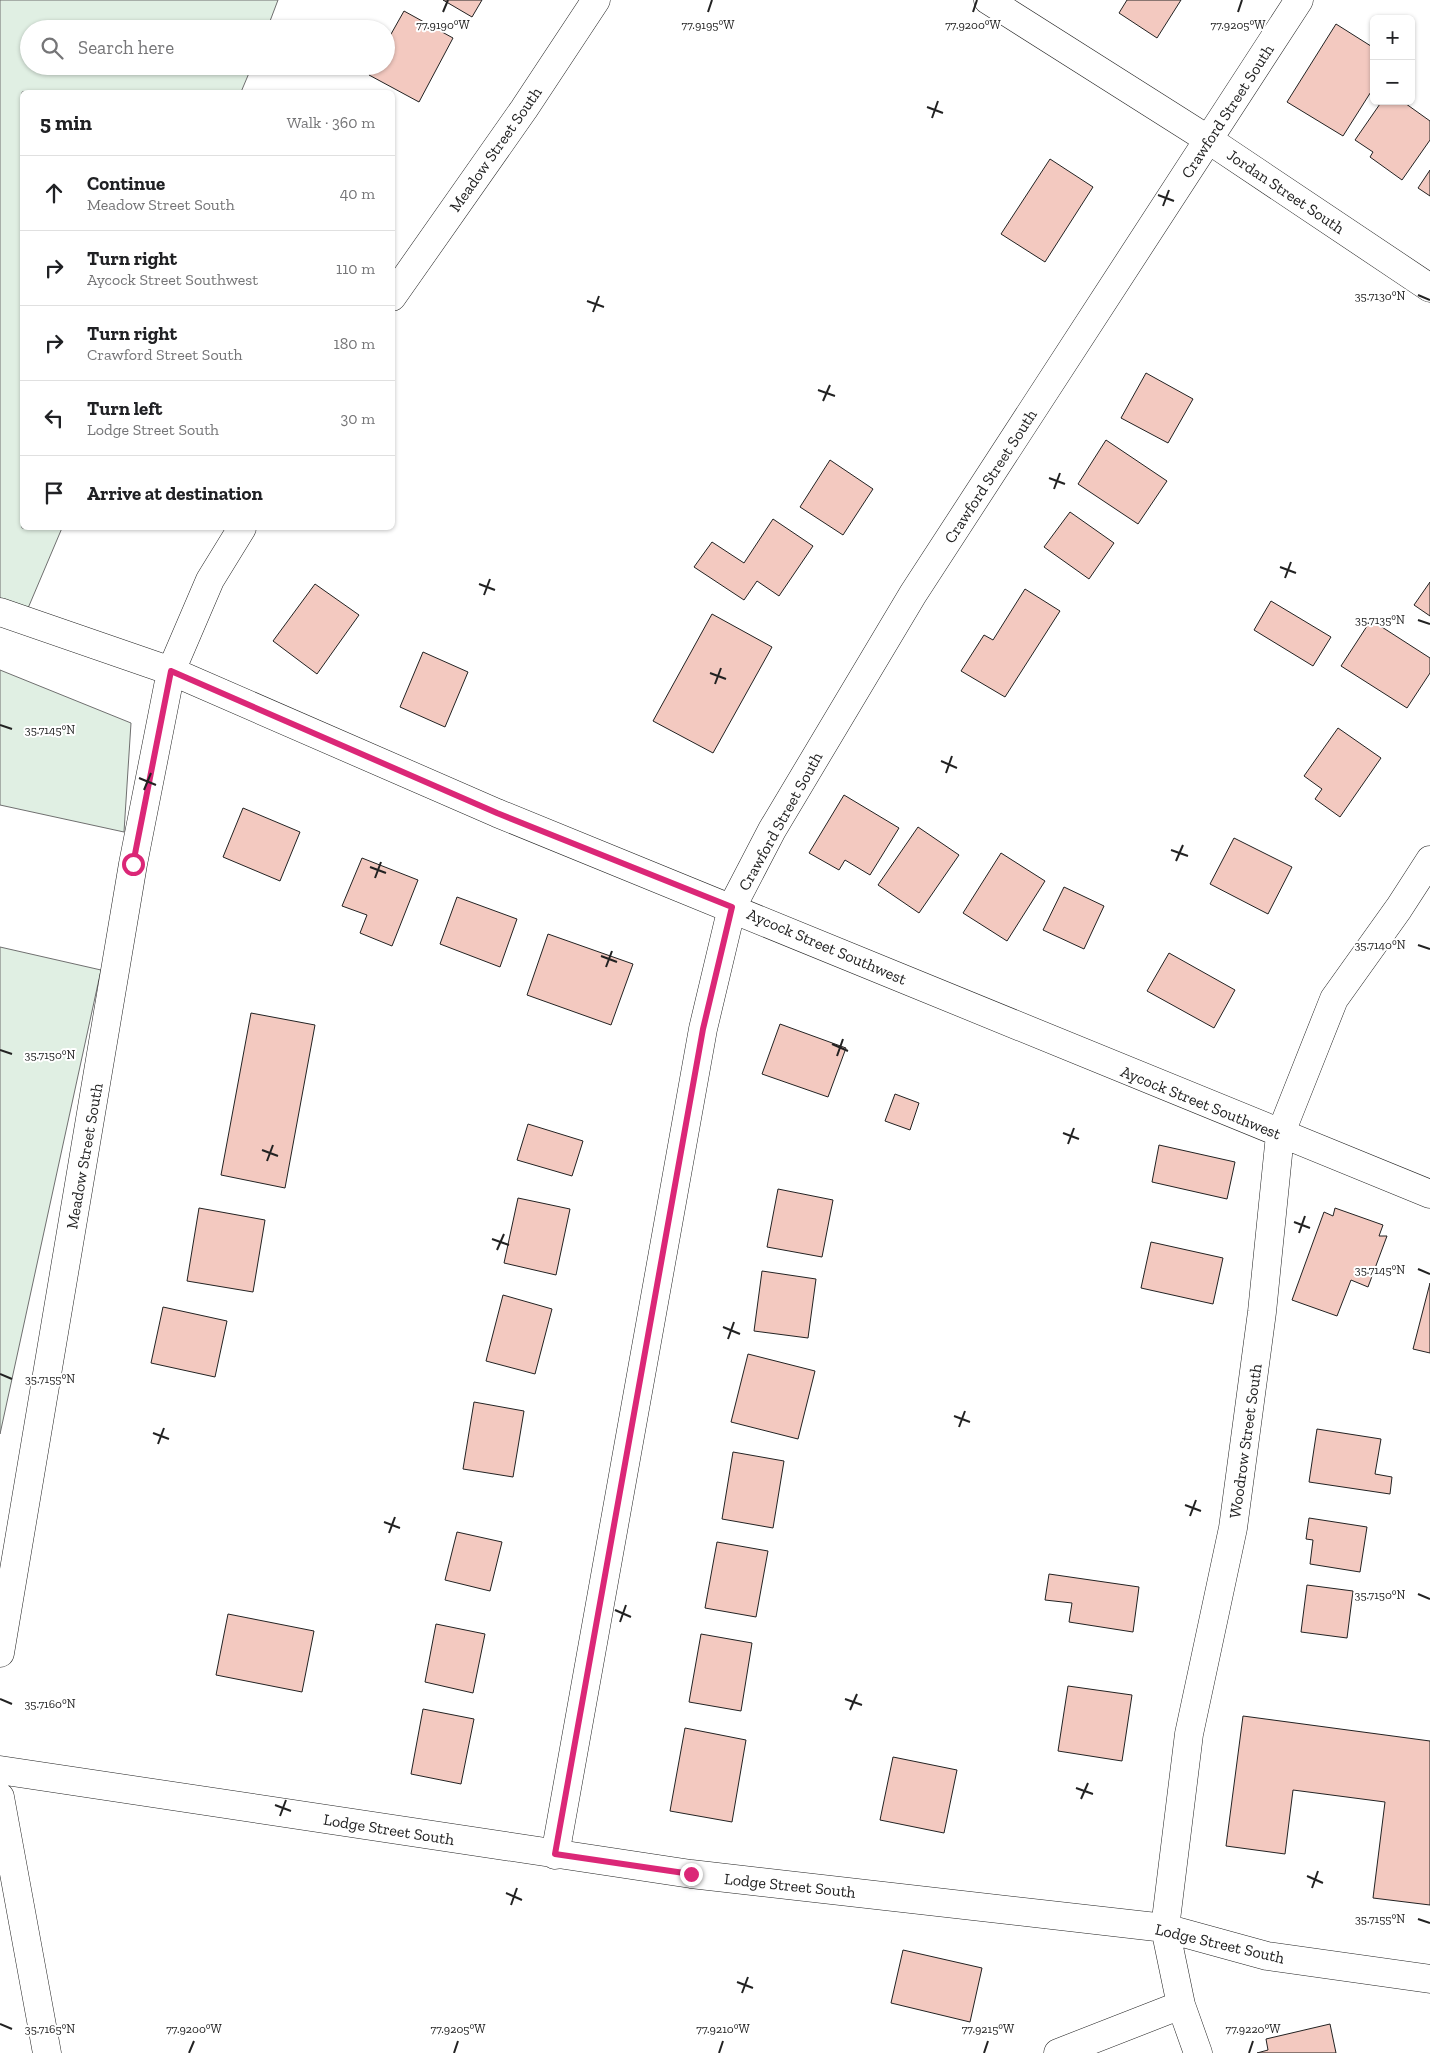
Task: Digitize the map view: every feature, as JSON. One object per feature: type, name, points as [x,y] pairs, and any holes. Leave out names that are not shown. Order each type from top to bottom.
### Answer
[{"type":"street","name":"Meadow Street South","points":[[395,292],[524,108],[596,0]]},
{"type":"street","name":"Jordan Street South","points":[[988,0],[1209,140],[1430,288]]},
{"type":"street","name":"Crawford Street South","points":[[555,1854],[703,1029],[732,907],[772,830],[913,594],[1299,0]]},
{"type":"street","name":"Meadow Street South","points":[[0,1653],[131,874],[171,671],[210,580],[241,530]]},
{"type":"street","name":"Aycock Street Southwest","points":[[0,612],[171,671],[497,813],[732,907],[1280,1134],[1430,1194]]},
{"type":"street","name":"Woodrow Street South","points":[[1198,2053],[1181,2005],[1165,1928],[1190,1734],[1233,1528],[1262,1312],[1280,1134],[1334,999],[1399,908],[1430,860]]},
{"type":"street","name":"Lodge Street South","points":[[0,1770],[691,1874],[1165,1928],[1267,1956],[1430,1979]]},
{"type":"street","points":[[0,1797],[47,2053]]},
{"type":"street","points":[[1058,2053],[1181,2005]]},
{"type":"green space","points":[[0,0],[278,0],[270,20],[20,20],[20,75],[248,75],[242,90],[20,90],[20,530],[61,530],[23,620],[0,611]]},
{"type":"green space","points":[[0,670],[131,723],[124,832],[0,805]]},
{"type":"green space","points":[[0,947],[101,970],[0,1434]]},
{"type":"building","points":[[443,0],[482,0],[472,17]]},
{"type":"building","points":[[1127,0],[1181,0],[1157,38],[1119,13]]},
{"type":"building","points":[[404,11],[453,38],[419,102],[369,75],[395,75],[395,27]]},
{"type":"building","points":[[1336,24],[1370,45],[1370,93],[1343,136],[1287,102]]},
{"type":"building","points":[[1379,105],[1408,105],[1430,121],[1430,140],[1402,180],[1370,157],[1373,152],[1355,140]]},
{"type":"building","points":[[1050,159],[1093,187],[1045,262],[1001,234]]},
{"type":"building","points":[[1430,170],[1430,196],[1418,188]]},
{"type":"building","points":[[1146,373],[1193,399],[1168,443],[1121,418]]},
{"type":"building","points":[[1106,440],[1167,481],[1138,524],[1078,484]]},
{"type":"building","points":[[830,460],[873,489],[843,535],[800,507]]},
{"type":"building","points":[[1070,512],[1114,543],[1089,579],[1044,547]]},
{"type":"building","points":[[773,519],[813,546],[779,596],[757,581],[744,600],[694,567],[712,542],[744,563]]},
{"type":"building","points":[[1430,582],[1430,616],[1414,605]]},
{"type":"building","points":[[315,584],[359,615],[317,674],[273,641]]},
{"type":"building","points":[[1025,589],[1060,611],[1005,697],[961,671],[984,635],[993,640]]},
{"type":"building","points":[[1271,601],[1331,637],[1313,666],[1254,630]]},
{"type":"building","points":[[712,614],[772,647],[713,753],[653,721]]},
{"type":"building","points":[[1371,620],[1430,658],[1430,673],[1407,708],[1341,666]]},
{"type":"building","points":[[423,652],[468,672],[445,727],[400,707]]},
{"type":"building","points":[[1338,728],[1381,758],[1340,817],[1315,799],[1322,789],[1304,776]]},
{"type":"building","points":[[844,795],[899,828],[870,875],[845,860],[839,870],[809,853]]},
{"type":"building","points":[[243,808],[300,832],[280,881],[223,857]]},
{"type":"building","points":[[918,827],[959,855],[919,913],[878,885]]},
{"type":"building","points":[[1234,838],[1292,867],[1268,914],[1210,884]]},
{"type":"building","points":[[1001,853],[1045,881],[1007,941],[963,913]]},
{"type":"building","points":[[362,858],[418,880],[392,946],[360,933],[367,915],[342,906]]},
{"type":"building","points":[[1064,887],[1104,906],[1084,949],[1043,930]]},
{"type":"building","points":[[457,897],[517,919],[500,967],[440,944]]},
{"type":"building","points":[[548,934],[633,964],[611,1025],[527,995]]},
{"type":"building","points":[[1169,953],[1235,990],[1214,1028],[1147,991]]},
{"type":"building","points":[[251,1013],[315,1025],[285,1188],[221,1175]]},
{"type":"building","points":[[780,1024],[846,1048],[828,1097],[762,1074]]},
{"type":"building","points":[[895,1094],[919,1103],[910,1130],[885,1121]]},
{"type":"building","points":[[528,1124],[583,1141],[572,1176],[517,1160]]},
{"type":"building","points":[[1159,1145],[1235,1162],[1227,1199],[1152,1182]]},
{"type":"building","points":[[778,1189],[833,1200],[822,1257],[767,1247]]},
{"type":"building","points":[[518,1198],[570,1209],[556,1275],[504,1263]]},
{"type":"building","points":[[199,1208],[265,1220],[253,1292],[187,1281]]},
{"type":"building","points":[[1335,1208],[1383,1225],[1379,1236],[1387,1236],[1368,1287],[1351,1280],[1337,1316],[1292,1300],[1324,1212],[1333,1216]]},
{"type":"building","points":[[1151,1242],[1223,1258],[1213,1304],[1141,1288]]},
{"type":"building","points":[[762,1271],[816,1279],[808,1338],[754,1331]]},
{"type":"building","points":[[1430,1283],[1430,1353],[1413,1349]]},
{"type":"building","points":[[503,1295],[552,1309],[535,1374],[486,1361]]},
{"type":"building","points":[[163,1307],[227,1321],[215,1377],[151,1363]]},
{"type":"building","points":[[748,1354],[815,1371],[798,1439],[731,1422]]},
{"type":"building","points":[[474,1402],[524,1411],[513,1477],[463,1469]]},
{"type":"building","points":[[1317,1429],[1381,1439],[1375,1474],[1392,1477],[1390,1494],[1309,1482]]},
{"type":"building","points":[[733,1452],[784,1461],[773,1528],[722,1519]]},
{"type":"building","points":[[1309,1518],[1367,1527],[1360,1572],[1310,1564],[1313,1540],[1306,1539]]},
{"type":"building","points":[[457,1532],[502,1542],[490,1591],[445,1580]]},
{"type":"building","points":[[717,1542],[768,1551],[756,1617],[705,1608]]},
{"type":"building","points":[[1049,1574],[1139,1587],[1133,1632],[1069,1622],[1072,1603],[1045,1600]]},
{"type":"building","points":[[1307,1585],[1353,1591],[1347,1638],[1301,1632]]},
{"type":"building","points":[[228,1614],[314,1631],[302,1692],[216,1675]]},
{"type":"building","points":[[436,1624],[485,1634],[473,1693],[425,1682]]},
{"type":"building","points":[[701,1634],[752,1643],[741,1711],[689,1702]]},
{"type":"building","points":[[1068,1686],[1132,1695],[1122,1761],[1058,1751]]},
{"type":"building","points":[[423,1709],[474,1719],[461,1784],[411,1774]]},
{"type":"building","points":[[1243,1716],[1430,1741],[1430,1905],[1373,1898],[1385,1802],[1293,1790],[1285,1854],[1226,1846]]},
{"type":"building","points":[[685,1728],[746,1740],[732,1822],[670,1811]]},
{"type":"building","points":[[893,1757],[957,1770],[944,1833],[880,1820]]},
{"type":"building","points":[[903,1950],[982,1968],[970,2022],[891,2003]]},
{"type":"building","points":[[1330,2024],[1336,2053],[1257,2053],[1268,2050],[1266,2039]]},
{"type":"route","points":[[133,864],[171,671],[497,813],[732,907],[703,1029],[555,1854],[691,1874]]}]
